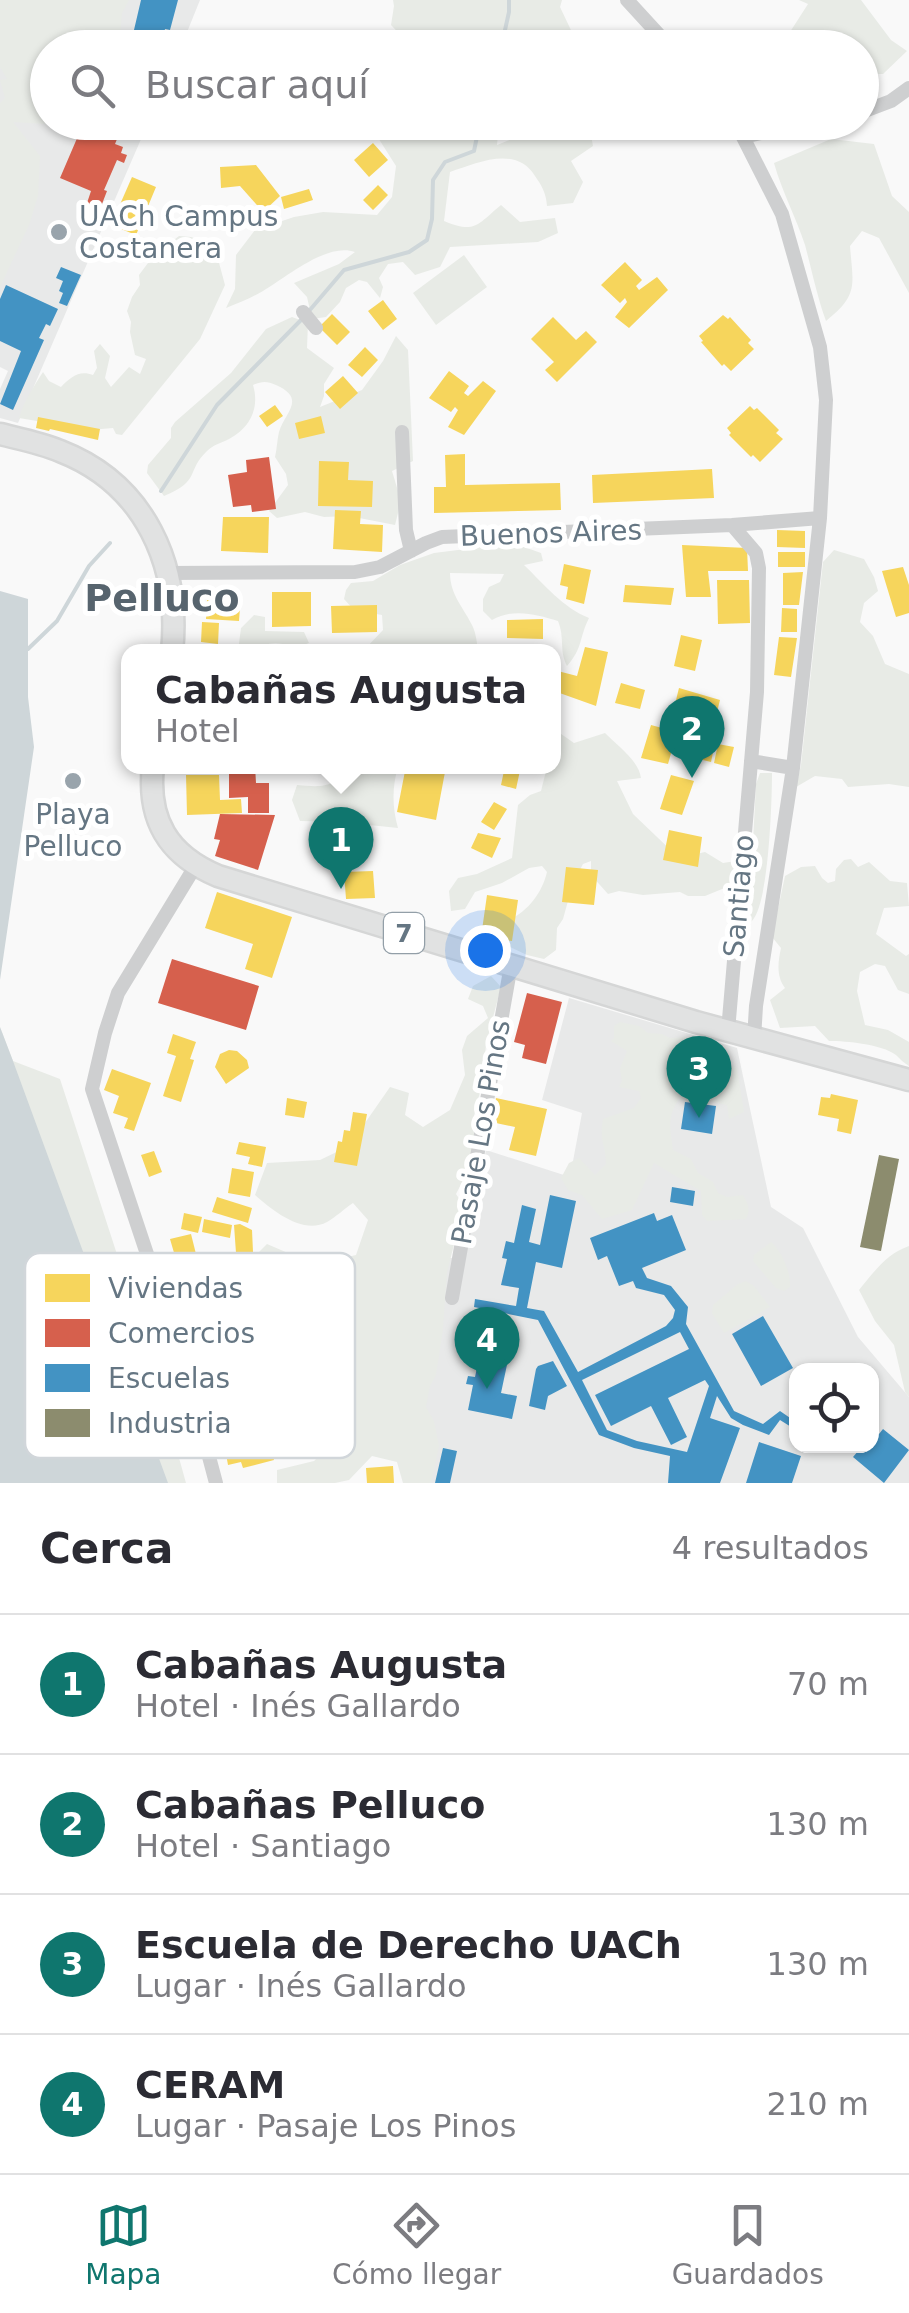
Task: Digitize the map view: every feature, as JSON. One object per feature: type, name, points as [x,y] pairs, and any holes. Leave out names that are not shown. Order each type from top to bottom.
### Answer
[{"type":"highway","points":[[0,434],[59,450],[92,468],[132,504],[159,544],[168,573],[173,604],[172,644]]},
{"type":"highway","name":"7","points":[[153,774],[157,820],[177,849],[218,876],[728,1032],[909,1080]]},
{"type":"street","points":[[627,0],[654,30]]},
{"type":"street","points":[[879,106],[892,102],[909,88]]},
{"type":"street","points":[[745,140],[782,214],[820,347],[826,400],[820,518],[793,768],[754,1039]]},
{"type":"street","points":[[402,432],[406,530],[411,551]]},
{"type":"street","name":"Buenos Aires","points":[[168,573],[356,572],[380,567],[442,537],[732,526],[820,518]]},
{"type":"street","name":"Santiago","points":[[728,1032],[757,692],[759,568],[756,553],[732,526]]},
{"type":"street","points":[[751,761],[793,768]]},
{"type":"street","points":[[147,1253],[92,1089],[118,993],[196,865]]},
{"type":"street","name":"Pasaje Los Pinos","points":[[452,1298],[511,965]]},
{"type":"street","points":[[209,1458],[216,1483]]},
{"type":"shaded area","points":[[0,0],[129,0],[122,13],[120,30],[30,30],[30,123],[13,122],[40,156],[38,196],[0,287],[0,103],[5,98],[0,80],[7,79],[0,67]]},
{"type":"shaded area","points":[[122,0],[200,0],[188,30],[115,30]]},
{"type":"shaded area","points":[[393,0],[562,0],[560,7],[571,30],[396,30],[391,25]]},
{"type":"shaded area","points":[[799,0],[861,0],[891,40],[907,51],[879,74],[879,30],[791,30],[808,4]]},
{"type":"shaded area","name":"UACh Campus Costanera","points":[[0,66],[30,72],[30,140],[141,140],[18,423],[0,418],[0,389],[8,371],[0,367]]},
{"type":"shaded area","points":[[379,140],[497,140],[497,145],[509,140],[592,140],[593,146],[571,161],[583,182],[573,203],[547,206],[537,180],[518,161],[496,159],[450,172],[444,221],[469,227],[501,205],[520,222],[555,218],[558,233],[538,242],[450,247],[440,267],[415,275],[403,262],[388,264],[379,278],[383,287],[380,298],[367,282],[359,280],[346,288],[340,302],[326,317],[312,319],[307,297],[294,283],[339,264],[355,252],[332,252],[226,308],[235,289],[236,255],[255,230],[323,212],[377,215],[392,197],[396,166]]},
{"type":"shaded area","points":[[829,140],[874,144],[892,196],[909,212],[909,293],[879,238],[862,231],[850,246],[849,296],[826,321],[805,245],[774,163]]},
{"type":"shaded area","points":[[179,236],[209,244],[225,285],[200,339],[122,435],[113,428],[90,430],[19,418],[43,372],[49,381],[61,387],[76,375],[93,375],[97,368],[94,351],[100,344],[110,356],[105,378],[111,387],[129,367],[140,374],[146,359],[135,355],[127,311],[140,285],[139,275],[154,255]]},
{"type":"shaded area","points":[[464,255],[487,287],[436,325],[413,293]]},
{"type":"shaded area","points":[[292,317],[308,323],[307,348],[334,368],[324,384],[320,407],[362,390],[396,336],[408,350],[413,461],[392,471],[401,501],[395,525],[305,512],[277,518],[269,511],[288,485],[275,457],[279,432],[292,401],[285,390],[270,383],[253,385],[255,402],[248,423],[207,451],[176,491],[164,496],[147,473],[148,465],[171,438],[175,422],[231,373],[266,329]]},
{"type":"shaded area","points":[[513,543],[541,553],[543,561],[524,565],[562,602],[589,618],[572,660],[567,666],[558,621],[516,613],[492,620],[483,611],[489,587],[500,582],[504,574],[450,573],[455,595],[474,630],[477,644],[370,644],[383,630],[382,615],[354,610],[344,599],[346,590],[351,583],[373,581],[400,565],[434,553]]},
{"type":"shaded area","points":[[834,550],[864,559],[878,591],[864,603],[860,622],[873,636],[885,664],[909,674],[909,787],[848,787],[842,779],[815,776],[796,787],[823,562]]},
{"type":"shaded area","points":[[0,591],[28,599],[28,697],[34,747],[0,980]]},
{"type":"shaded area","points":[[254,615],[265,617],[265,631],[304,632],[309,643],[239,644],[241,628]]},
{"type":"shaded area","points":[[605,733],[627,754],[641,778],[617,781],[633,814],[679,858],[705,852],[723,863],[749,859],[756,784],[760,773],[772,773],[766,874],[758,911],[745,925],[732,906],[727,887],[705,896],[680,892],[608,894],[591,875],[591,861],[583,864],[573,883],[557,928],[556,950],[544,959],[506,945],[504,932],[509,920],[528,906],[545,880],[547,872],[542,866],[475,892],[465,909],[451,911],[449,891],[458,878],[512,858],[518,805],[541,791],[545,774],[561,774],[561,734],[574,743]]},
{"type":"shaded area","points":[[341,774],[397,774],[394,797],[398,828],[300,821],[292,800],[297,785],[326,785]]},
{"type":"shaded area","points":[[851,859],[858,867],[869,862],[890,881],[907,883],[909,906],[884,908],[876,934],[906,956],[909,954],[909,994],[898,990],[885,966],[875,964],[860,972],[857,991],[865,1025],[888,1030],[909,1042],[909,1066],[882,1048],[829,1041],[815,1026],[780,1028],[770,1000],[785,988],[779,974],[781,948],[772,937],[785,876],[801,867],[815,866],[828,883],[835,881],[836,869],[844,860]]},
{"type":"shaded area","points":[[491,976],[501,987],[486,1044],[474,1116],[477,1141],[472,1163],[456,1194],[464,1206],[447,1272],[436,1375],[426,1407],[434,1421],[439,1446],[431,1483],[403,1483],[397,1462],[372,1456],[349,1480],[277,1483],[277,1470],[317,1458],[355,1458],[355,1255],[368,1220],[353,1203],[318,1225],[308,1226],[289,1219],[255,1195],[267,1163],[320,1160],[349,1146],[390,1087],[409,1093],[405,1115],[423,1127],[450,1110],[465,1075],[462,1050],[467,1036],[488,1018],[483,1006],[468,999],[473,986]]},
{"type":"shaded area","points":[[569,998],[737,1048],[771,1207],[803,1228],[858,1337],[909,1397],[909,1483],[412,1483],[445,1257],[465,1260],[486,1150],[570,1177],[582,1113],[542,1100]]},
{"type":"shaded area","points":[[620,1022],[670,1038],[691,1037],[708,1047],[707,1054],[737,1068],[744,1112],[729,1119],[727,1105],[679,1099],[670,1130],[673,1150],[691,1159],[698,1173],[713,1182],[718,1193],[727,1197],[743,1195],[748,1207],[746,1219],[707,1221],[702,1215],[701,1191],[654,1163],[632,1210],[602,1219],[582,1195],[568,1190],[561,1178],[569,1163],[579,1158],[595,1175],[606,1164],[603,1119],[634,1108],[641,1098],[639,1091],[619,1087],[620,1068],[627,1051],[611,1041],[614,1026]]},
{"type":"shaded area","points":[[0,1027],[13,1061],[60,1079],[117,1253],[66,1253]]},
{"type":"shaded area","points":[[0,1027],[84,1253],[25,1253],[25,1458],[159,1458],[168,1483],[0,1483]]},
{"type":"shaded area","points":[[771,1242],[787,1269],[790,1287],[784,1291],[776,1288],[753,1261],[754,1255]]},
{"type":"shaded area","points":[[267,1244],[288,1253],[259,1253]]},
{"type":"shaded area","points":[[909,1246],[909,1397],[894,1345],[875,1321],[859,1290],[887,1259]]},
{"type":"shaded area","points":[[746,1281],[770,1307],[724,1333],[712,1313],[713,1305]]},
{"type":"shaded area","points":[[127,1458],[179,1458],[186,1483],[134,1483]]},
{"type":"building: Viviendas","points":[[373,143],[388,160],[369,177],[354,160]]},
{"type":"building: Viviendas","points":[[256,165],[280,196],[263,212],[240,186],[221,188],[220,167]]},
{"type":"building: Viviendas","points":[[132,177],[156,187],[136,235],[111,225]]},
{"type":"building: Viviendas","points":[[378,185],[388,195],[373,210],[363,200]]},
{"type":"building: Viviendas","points":[[309,189],[313,200],[284,209],[281,197]]},
{"type":"building: Viviendas","points":[[625,262],[642,280],[636,286],[639,290],[657,277],[668,290],[629,328],[615,317],[627,302],[625,298],[620,303],[601,285]]},
{"type":"building: Viviendas","points":[[383,300],[397,319],[383,330],[368,311]]},
{"type":"building: Viviendas","points":[[332,314],[350,332],[337,345],[319,327]]},
{"type":"building: Viviendas","points":[[723,315],[730,317],[751,340],[748,343],[754,349],[731,371],[722,366],[699,336]]},
{"type":"building: Viviendas","points":[[553,317],[576,340],[586,331],[597,342],[557,382],[545,370],[554,362],[531,339]]},
{"type":"building: Viviendas","points":[[365,347],[378,360],[362,377],[348,365]]},
{"type":"building: Viviendas","points":[[449,371],[469,386],[464,393],[468,396],[483,381],[496,391],[464,435],[448,427],[458,410],[455,407],[451,412],[429,398]]},
{"type":"building: Viviendas","points":[[343,376],[358,393],[340,409],[325,392]]},
{"type":"building: Viviendas","points":[[275,405],[283,416],[267,427],[259,416]]},
{"type":"building: Viviendas","points":[[750,406],[779,430],[776,433],[783,439],[760,462],[729,435],[727,428]]},
{"type":"building: Viviendas","points":[[321,416],[325,433],[299,439],[295,423]]},
{"type":"building: Viviendas","points":[[38,417],[100,429],[98,440],[36,428]]},
{"type":"building: Viviendas","points":[[465,454],[465,485],[560,483],[561,510],[434,513],[434,487],[446,487],[445,455]]},
{"type":"building: Viviendas","points":[[319,461],[349,462],[348,480],[373,481],[372,507],[318,506]]},
{"type":"building: Viviendas","points":[[712,469],[714,498],[593,503],[592,475]]},
{"type":"building: Viviendas","points":[[335,510],[361,511],[360,524],[383,525],[382,552],[333,549]]},
{"type":"building: Viviendas","points":[[223,517],[269,517],[268,553],[221,551]]},
{"type":"building: Viviendas","points":[[777,530],[805,531],[805,548],[777,547]]},
{"type":"building: Viviendas","points":[[682,545],[747,548],[748,571],[708,571],[711,597],[686,597]]},
{"type":"building: Viviendas","points":[[778,552],[805,552],[805,567],[778,567]]},
{"type":"building: Viviendas","points":[[564,564],[591,570],[584,604],[566,599],[568,587],[560,585]]},
{"type":"building: Viviendas","points":[[903,567],[909,585],[909,613],[896,617],[882,571]]},
{"type":"building: Viviendas","points":[[803,572],[799,605],[783,605],[783,573]]},
{"type":"building: Viviendas","points":[[717,580],[749,580],[750,623],[718,624]]},
{"type":"building: Viviendas","points":[[625,585],[674,588],[671,605],[623,602]]},
{"type":"building: Viviendas","points":[[272,592],[311,592],[311,626],[272,627]]},
{"type":"building: Viviendas","points":[[218,593],[241,594],[239,621],[206,619],[207,600],[218,601]]},
{"type":"building: Viviendas","points":[[377,605],[377,632],[332,633],[331,606]]},
{"type":"building: Viviendas","points":[[782,608],[797,609],[797,632],[781,632]]},
{"type":"building: Viviendas","points":[[543,619],[543,639],[507,638],[507,620]]},
{"type":"building: Viviendas","points":[[202,622],[219,623],[218,644],[201,642]]},
{"type":"building: Viviendas","points":[[681,635],[702,640],[695,671],[674,666]]},
{"type":"building: Viviendas","points":[[779,637],[797,638],[791,677],[774,675]]},
{"type":"building: Viviendas","points":[[585,647],[608,652],[596,706],[561,694],[561,672],[577,676]]},
{"type":"building: Viviendas","points":[[621,683],[645,690],[640,709],[615,703]]},
{"type":"building: Viviendas","points":[[679,688],[720,700],[713,728],[672,716]]},
{"type":"building: Viviendas","points":[[651,725],[677,732],[668,764],[641,758]]},
{"type":"building: Viviendas","points":[[680,734],[696,738],[691,757],[676,753]]},
{"type":"building: Viviendas","points":[[700,740],[715,743],[711,762],[695,758]]},
{"type":"building: Viviendas","points":[[718,744],[734,747],[729,767],[714,763]]},
{"type":"building: Viviendas","points":[[404,774],[445,774],[436,820],[397,812]]},
{"type":"building: Viviendas","points":[[503,774],[519,774],[516,789],[501,785]]},
{"type":"building: Viviendas","points":[[186,775],[219,775],[220,800],[241,799],[242,813],[187,815]]},
{"type":"building: Viviendas","points":[[671,775],[694,781],[682,815],[660,809]]},
{"type":"building: Viviendas","points":[[494,802],[507,809],[494,830],[481,822]]},
{"type":"building: Viviendas","points":[[669,830],[702,837],[698,867],[663,860]]},
{"type":"building: Viviendas","points":[[478,833],[501,838],[492,858],[471,848]]},
{"type":"building: Viviendas","points":[[566,867],[598,870],[594,905],[562,902]]},
{"type":"building: Viviendas","points":[[373,871],[375,898],[346,899],[344,872]]},
{"type":"building: Viviendas","points":[[217,892],[292,917],[272,978],[245,969],[253,944],[205,928]]},
{"type":"building: Viviendas","points":[[487,895],[518,900],[512,941],[481,937]]},
{"type":"building: Viviendas","points":[[173,1034],[196,1042],[181,1102],[163,1096],[176,1056],[167,1053]]},
{"type":"building: Viviendas","points":[[237,1051],[247,1060],[249,1068],[226,1084],[215,1067],[220,1054]]},
{"type":"building: Viviendas","points":[[112,1069],[151,1083],[134,1131],[124,1128],[128,1118],[113,1113],[119,1096],[104,1090]]},
{"type":"building: Viviendas","points":[[831,1094],[858,1100],[851,1134],[837,1131],[839,1119],[818,1115],[821,1097],[830,1098]]},
{"type":"building: Viviendas","points":[[287,1098],[307,1102],[304,1118],[285,1115]]},
{"type":"building: Viviendas","points":[[496,1098],[547,1109],[536,1156],[509,1150],[515,1127],[491,1122]]},
{"type":"building: Viviendas","points":[[353,1112],[367,1114],[357,1166],[334,1162],[338,1141],[342,1142],[344,1130],[350,1131]]},
{"type":"building: Viviendas","points":[[239,1142],[266,1147],[262,1167],[248,1164],[250,1157],[236,1154]]},
{"type":"building: Viviendas","points":[[154,1151],[162,1172],[149,1177],[141,1155]]},
{"type":"building: Viviendas","points":[[232,1168],[254,1172],[250,1197],[228,1193]]},
{"type":"building: Viviendas","points":[[217,1197],[252,1208],[248,1223],[212,1212]]},
{"type":"building: Viviendas","points":[[184,1213],[202,1217],[198,1233],[181,1229]]},
{"type":"building: Viviendas","points":[[204,1219],[232,1225],[230,1238],[202,1232]]},
{"type":"building: Viviendas","points":[[234,1225],[252,1230],[253,1252],[236,1253]]},
{"type":"building: Viviendas","points":[[191,1234],[196,1253],[174,1253],[170,1239]]},
{"type":"building: Viviendas","points":[[227,1458],[274,1460],[243,1468],[241,1462],[228,1465]]},
{"type":"building: Viviendas","points":[[393,1466],[394,1483],[367,1483],[366,1468]]},
{"type":"building: Comercios","points":[[76,140],[117,140],[115,144],[123,147],[121,153],[127,155],[124,163],[117,160],[102,204],[93,200],[87,203],[91,191],[60,178]]},
{"type":"building: Comercios","points":[[269,457],[276,509],[252,512],[251,505],[233,507],[228,475],[247,472],[246,460]]},
{"type":"building: Comercios","points":[[229,774],[255,774],[256,783],[269,783],[269,813],[248,813],[248,797],[229,798]]},
{"type":"building: Comercios","points":[[220,814],[275,815],[258,870],[215,856],[220,840],[214,839]]},
{"type":"building: Comercios","points":[[172,959],[259,986],[246,1030],[158,1003]]},
{"type":"building: Comercios","points":[[527,993],[562,1002],[546,1064],[522,1058],[525,1045],[514,1042]]},
{"type":"building: Escuelas","points":[[141,0],[178,0],[170,30],[134,30]]},
{"type":"building: Escuelas","points":[[61,267],[81,275],[67,306],[59,303],[63,281],[56,278]]},
{"type":"building: Escuelas","points":[[6,285],[58,309],[39,338],[44,340],[13,410],[0,404],[21,351],[0,341],[0,299]]},
{"type":"building: Escuelas","points":[[685,1102],[716,1106],[712,1134],[681,1129]]},
{"type":"building: Escuelas","points":[[672,1187],[695,1191],[693,1206],[670,1202]]},
{"type":"building: Escuelas","points":[[550,1195],[576,1201],[562,1268],[536,1262],[527,1308],[544,1311],[578,1372],[666,1326],[675,1310],[664,1295],[636,1288],[633,1281],[619,1286],[607,1256],[598,1260],[590,1238],[654,1213],[657,1221],[672,1215],[686,1250],[642,1268],[647,1278],[671,1286],[688,1307],[686,1324],[734,1411],[763,1424],[780,1411],[789,1417],[789,1426],[780,1420],[769,1435],[743,1425],[731,1418],[717,1396],[710,1418],[740,1428],[720,1483],[668,1483],[670,1456],[599,1435],[538,1320],[474,1307],[475,1299],[516,1306],[519,1288],[501,1285],[507,1259],[502,1258],[506,1241],[514,1243],[522,1205],[536,1209],[529,1242],[540,1245]],"holes":[[[680,1332],[689,1349],[595,1395],[611,1426],[651,1406],[671,1445],[687,1437],[668,1398],[705,1380],[709,1386],[687,1452],[607,1430],[582,1380]]]},
{"type":"building: Escuelas","points":[[763,1316],[790,1363],[789,1370],[761,1386],[732,1334]]},
{"type":"building: Escuelas","points":[[480,1354],[508,1360],[501,1393],[517,1396],[512,1419],[468,1410],[473,1385],[466,1384],[468,1376],[475,1377]]},
{"type":"building: Escuelas","points":[[553,1361],[567,1386],[548,1396],[545,1410],[529,1406],[536,1369]]},
{"type":"building: Escuelas","points":[[883,1429],[909,1450],[884,1483],[853,1457],[856,1453],[879,1453],[879,1434]]},
{"type":"building: Escuelas","points":[[759,1442],[801,1456],[792,1483],[746,1483]]},
{"type":"building: Escuelas","points":[[443,1448],[457,1451],[450,1483],[435,1483]]},
{"type":"building: Industria","points":[[879,1155],[899,1159],[881,1251],[860,1247]]},
{"type":"waterway","points":[[505,30],[509,0]]},
{"type":"waterway","points":[[309,311],[344,270],[409,252],[427,240],[433,180],[445,162],[474,151],[476,140]]},
{"type":"waterway","points":[[161,491],[217,405],[303,318]]},
{"type":"waterway","points":[[28,649],[57,621],[89,566],[110,543]]},
{"type":"place","name":"UACh Campus Costanera","points":[[59,232]]},
{"type":"place","name":"Cabañas Pelluco","points":[[692,778]]},
{"type":"place","name":"Playa Pelluco","points":[[73,781]]},
{"type":"place","name":"Cabañas Augusta","points":[[341,889]]},
{"type":"place","name":"Escuela de Derecho UACh","points":[[699,1118]]},
{"type":"place","name":"CERAM","points":[[487,1389]]},
{"type":"district","name":"Pelluco","points":[[162,598]]}]
